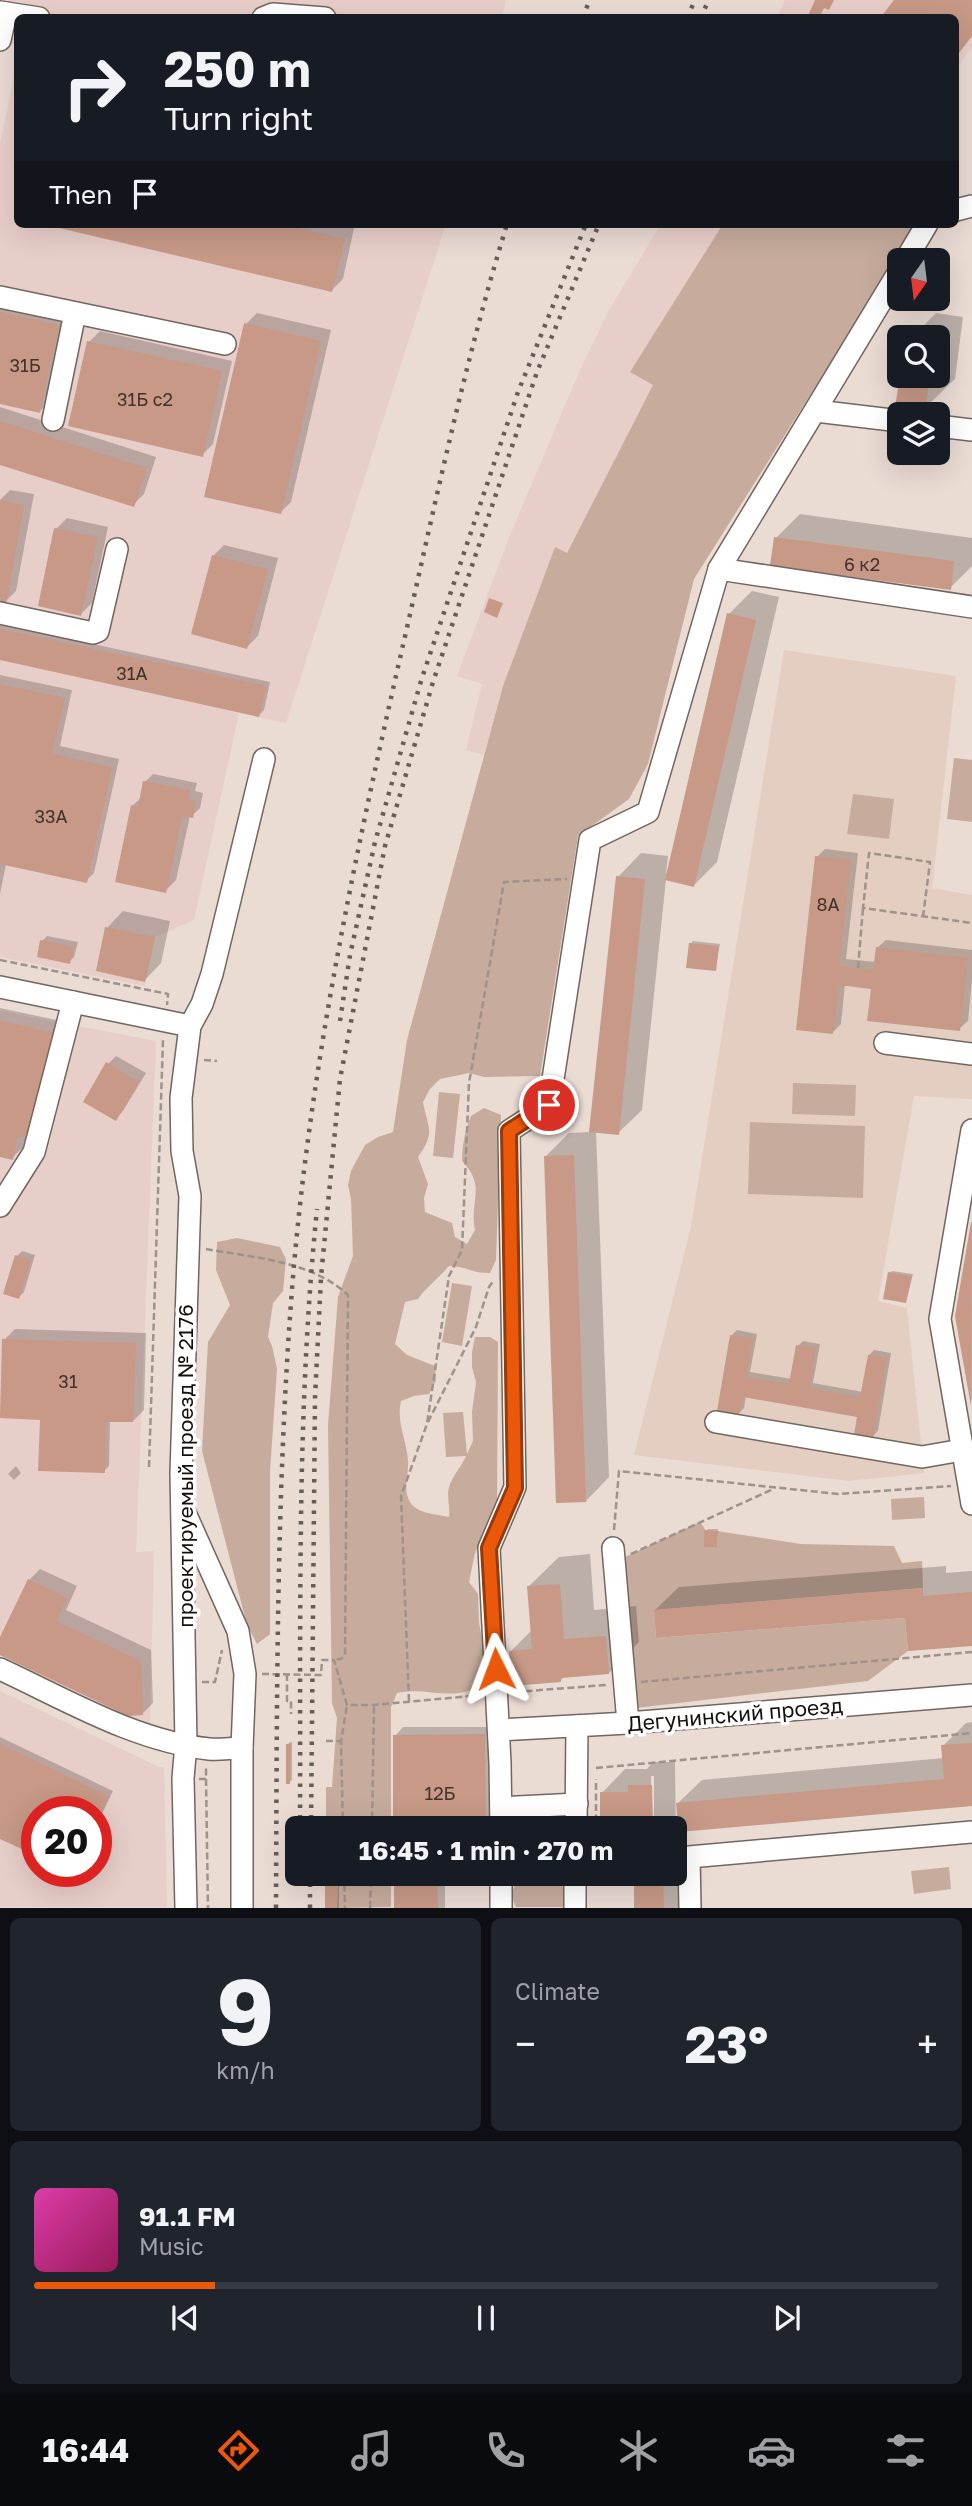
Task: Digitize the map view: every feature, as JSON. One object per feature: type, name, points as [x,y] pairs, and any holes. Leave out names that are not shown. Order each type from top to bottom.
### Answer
[{"type":"street","points":[[0,40],[3,12]]},
{"type":"street","points":[[913,248],[925,228]]},
{"type":"street","points":[[501,1816],[489,1548],[515,1488],[509,1131],[549,1105],[590,840],[648,812],[719,569],[887,292]]},
{"type":"street","points":[[0,297],[225,344]]},
{"type":"street","points":[[52,420],[75,313]]},
{"type":"street","points":[[816,411],[887,419]]},
{"type":"street","points":[[950,427],[972,430]]},
{"type":"street","points":[[0,613],[93,633],[98,631],[117,549]]},
{"type":"street","points":[[719,569],[972,607]]},
{"type":"street","name":"проектируемый проезд № 2176","points":[[186,1908],[181,1452],[190,1196],[182,1151],[181,1098],[190,1026],[202,1004],[212,974],[264,759]]},
{"type":"street","points":[[0,986],[190,1026]]},
{"type":"street","points":[[3,1194],[34,1152],[73,1002]]},
{"type":"street","points":[[886,1043],[972,1054]]},
{"type":"street","points":[[970,1494],[940,1319],[972,1130]]},
{"type":"street","points":[[716,1422],[922,1457],[962,1450]]},
{"type":"street","points":[[182,1506],[238,1631],[245,1674],[242,1908]]},
{"type":"street","points":[[613,1555],[628,1723]]},
{"type":"street","points":[[0,1669],[122,1727],[162,1740],[210,1749],[242,1748]]},
{"type":"street","name":"Дегунинский проезд","points":[[499,1730],[628,1723],[972,1695]]},
{"type":"street","points":[[577,1726],[577,1816]]},
{"type":"street","points":[[512,1816],[577,1804]]},
{"type":"street","points":[[690,1908],[689,1857],[972,1832]]},
{"type":"street","points":[[501,1886],[501,1908]]},
{"type":"street","points":[[575,1886],[575,1908]]},
{"type":"path","points":[[858,968],[869,853],[930,862],[923,916]]},
{"type":"path","points":[[427,1424],[449,1276],[462,1250],[469,1083],[504,882],[584,878]]},
{"type":"path","points":[[863,908],[972,923]]},
{"type":"path","points":[[0,960],[168,994],[149,1466]]},
{"type":"path","points":[[187,1246],[294,1265],[336,1284],[348,1295],[345,1656],[341,1659],[322,1660],[321,1675],[256,1674]]},
{"type":"path","points":[[409,1702],[401,1496],[427,1424],[476,1327],[489,1287],[498,1274],[511,1269]]},
{"type":"path","points":[[774,1488],[613,1555],[619,1471],[838,1494],[970,1494]]},
{"type":"path","points":[[184,1682],[215,1682],[220,1654],[231,1634],[238,1631]]},
{"type":"path","points":[[347,1705],[625,1684],[972,1652]]},
{"type":"path","points":[[334,1660],[347,1705],[341,1741],[343,1816]]},
{"type":"path","points":[[287,1675],[287,1701],[291,1701],[291,1714]]},
{"type":"path","points":[[372,1816],[374,1705]]},
{"type":"path","points":[[596,1816],[596,1768],[972,1733]]},
{"type":"path","points":[[326,1741],[341,1741]]},
{"type":"path","points":[[206,1779],[208,1908]]},
{"type":"path","points":[[344,1886],[345,1908]]},
{"type":"path","points":[[370,1908],[371,1886]]},
{"type":"shaded area","points":[[0,0],[506,0],[503,14],[14,14],[14,44],[0,42]]},
{"type":"shaded area","points":[[785,0],[972,0],[972,47],[959,64],[959,14],[779,14]]},
{"type":"shaded area","points":[[14,76],[14,228],[445,228],[286,723],[239,713],[194,920],[155,937],[145,986],[0,957],[0,144]]},
{"type":"shaded area","points":[[659,228],[721,228],[631,372],[654,385],[566,554],[555,547],[503,686],[484,755],[466,750],[482,684],[457,676],[508,540],[580,370],[609,310]]},
{"type":"shaded area","points":[[720,228],[915,228],[903,248],[887,248],[887,273],[694,579],[648,764],[629,799],[578,836],[540,1076],[484,1077],[469,1073],[440,1079],[423,1102],[429,1136],[418,1157],[428,1184],[424,1198],[425,1212],[452,1223],[455,1237],[467,1244],[475,1230],[476,1186],[474,1178],[462,1161],[466,1133],[471,1116],[484,1108],[501,1115],[496,1260],[490,1273],[449,1266],[418,1299],[405,1302],[395,1344],[407,1355],[435,1366],[436,1381],[429,1394],[401,1401],[400,1417],[408,1461],[407,1496],[412,1505],[421,1511],[449,1517],[449,1488],[466,1456],[446,1457],[443,1413],[463,1412],[467,1454],[473,1441],[472,1412],[476,1382],[472,1352],[475,1337],[490,1337],[498,1342],[497,1504],[475,1553],[469,1582],[478,1594],[479,1623],[485,1654],[482,1683],[472,1689],[452,1694],[419,1691],[397,1693],[391,1707],[391,1816],[326,1816],[326,1787],[332,1787],[337,1718],[332,1703],[328,1425],[338,1297],[353,1256],[348,1185],[351,1171],[365,1145],[393,1132],[407,1040],[503,686],[555,547],[567,553],[653,385],[630,372]]},
{"type":"shaded area","points":[[784,650],[956,676],[932,888],[972,895],[972,1099],[914,1096],[878,1301],[907,1308],[924,1473],[849,1481],[634,1455],[691,1226]]},
{"type":"shaded area","points":[[954,758],[972,760],[972,822],[947,819]]},
{"type":"shaded area","points":[[853,794],[894,799],[889,839],[847,834]]},
{"type":"shaded area","points":[[0,1011],[156,1041],[136,1552],[154,1551],[150,1728],[0,1656]]},
{"type":"shaded area","points":[[793,1083],[856,1085],[855,1116],[792,1114]]},
{"type":"shaded area","points":[[439,1092],[460,1094],[453,1158],[433,1156]]},
{"type":"shaded area","points":[[750,1122],[865,1126],[863,1198],[748,1194]]},
{"type":"shaded area","points":[[237,1238],[280,1247],[286,1259],[283,1291],[273,1303],[268,1337],[277,1369],[270,1472],[270,1634],[257,1644],[247,1625],[202,1451],[208,1342],[230,1305],[216,1270],[217,1242]]},
{"type":"shaded area","points":[[452,1283],[472,1286],[462,1346],[442,1342]]},
{"type":"shaded area","points":[[924,1497],[925,1518],[892,1520],[891,1499]]},
{"type":"shaded area","points":[[700,1522],[717,1547],[717,1531],[801,1544],[894,1546],[902,1563],[922,1561],[923,1588],[654,1610],[656,1638],[905,1618],[908,1651],[868,1681],[627,1709],[614,1562]]},
{"type":"shaded area","points":[[0,1691],[159,1767],[164,1767],[167,1907],[0,1907]]},
{"type":"shaded area","points":[[949,1867],[951,1889],[914,1894],[911,1871]]},
{"type":"shaded area","points":[[338,1886],[391,1886],[391,1907],[337,1908]]},
{"type":"shaded area","points":[[515,1886],[564,1886],[566,1907],[516,1907],[511,1896]]},
{"type":"building","points":[[815,0],[834,0],[829,10],[824,8],[821,14],[809,14]]},
{"type":"building","points":[[894,0],[972,0],[972,36],[959,53],[959,14],[883,14]]},
{"type":"building","points":[[59,228],[297,228],[345,239],[332,292]]},
{"type":"building","points":[[0,312],[59,325],[40,413],[0,404]]},
{"type":"building","points":[[244,323],[321,341],[281,514],[204,497]]},
{"type":"building","points":[[87,341],[222,371],[203,457],[68,426]]},
{"type":"building","points":[[898,388],[928,388],[926,402],[896,402]]},
{"type":"building","points":[[0,421],[147,468],[134,507],[0,465]]},
{"type":"building","points":[[0,500],[24,505],[6,604],[0,603]]},
{"type":"building","points":[[54,528],[98,537],[81,616],[38,606]]},
{"type":"building","points":[[774,537],[954,561],[951,590],[770,566]]},
{"type":"building","points":[[212,555],[268,569],[247,649],[191,634]]},
{"type":"building","points":[[489,598],[503,603],[497,618],[484,612]]},
{"type":"building","points":[[727,613],[756,620],[694,887],[665,880]]},
{"type":"building","points":[[0,629],[266,686],[259,717],[0,660]]},
{"type":"building","points":[[0,684],[65,698],[52,754],[112,767],[87,883],[0,864]]},
{"type":"building","points":[[143,781],[190,790],[188,799],[196,801],[193,818],[182,816],[166,893],[115,882],[131,805],[138,807]]},
{"type":"building","points":[[815,856],[851,860],[839,966],[873,970],[876,947],[968,958],[960,1031],[867,1021],[871,989],[839,985],[833,1034],[796,1030]]},
{"type":"building","points":[[616,876],[645,879],[619,1135],[589,1132]]},
{"type":"building","points":[[105,927],[155,937],[145,982],[96,971]]},
{"type":"building","points":[[40,940],[74,947],[70,964],[37,957]]},
{"type":"building","points":[[689,943],[719,946],[716,971],[686,968]]},
{"type":"building","points":[[0,1021],[56,1033],[33,1139],[18,1136],[13,1160],[0,1157]]},
{"type":"building","points":[[106,1062],[139,1082],[116,1121],[83,1102]]},
{"type":"building","points":[[574,1155],[586,1502],[556,1503],[544,1156]]},
{"type":"building","points":[[972,1222],[971,1406],[955,1316]]},
{"type":"building","points":[[15,1255],[31,1260],[19,1299],[3,1294]]},
{"type":"building","points":[[888,1272],[912,1276],[906,1303],[883,1299]]},
{"type":"building","points":[[730,1335],[753,1339],[746,1377],[789,1384],[796,1345],[816,1348],[809,1388],[860,1397],[868,1355],[887,1358],[873,1438],[854,1435],[857,1417],[743,1397],[739,1415],[717,1411]]},
{"type":"building","points":[[2,1339],[136,1343],[133,1422],[106,1422],[105,1473],[38,1471],[40,1420],[0,1418]]},
{"type":"building","points":[[704,1530],[717,1531],[717,1547],[704,1547]]},
{"type":"building","points":[[28,1579],[67,1598],[56,1621],[141,1661],[143,1715],[128,1716],[0,1655],[0,1637]]},
{"type":"building","points":[[560,1584],[564,1639],[606,1636],[609,1674],[512,1686],[509,1651],[532,1649],[527,1586]]},
{"type":"building","points":[[923,1588],[923,1596],[972,1592],[972,1646],[908,1651],[905,1618],[656,1638],[654,1610]]},
{"type":"building","points":[[485,1734],[486,1816],[393,1816],[393,1735]]},
{"type":"building","points":[[972,1743],[972,1806],[687,1831],[687,1816],[677,1816],[676,1803],[944,1779],[941,1745]]},
{"type":"building","points":[[0,1744],[109,1796],[21,1796],[21,1849],[0,1839]]},
{"type":"building","points":[[286,1744],[291,1744],[290,1784],[286,1784]]},
{"type":"building","points":[[628,1785],[652,1785],[653,1816],[600,1816],[600,1792],[628,1792]]},
{"type":"building","points":[[325,1886],[338,1886],[337,1908],[325,1908]]},
{"type":"building","points":[[394,1886],[437,1886],[438,1908],[394,1908]]},
{"type":"building","points":[[634,1886],[663,1886],[664,1908],[634,1908]]},
{"type":"railway","points":[[584,14],[590,0]]},
{"type":"railway","points":[[689,14],[695,0]]},
{"type":"railway","points":[[702,14],[709,0]]},
{"type":"railway","points":[[276,1908],[279,1586],[284,1425],[302,1185],[325,1026],[354,868],[465,376],[506,228]]},
{"type":"railway","points":[[340,1021],[350,955],[375,842],[421,681],[518,392],[584,228]]},
{"type":"railway","points":[[311,1816],[315,1398],[321,1277],[340,1079],[385,846],[433,682],[537,372],[597,228]]},
{"type":"railway","points":[[300,1816],[303,1441],[310,1286],[317,1209]]},
{"type":"railway","points":[[310,1886],[310,1908]]},
{"type":"route","points":[[496,1669],[489,1548],[515,1488],[509,1131],[549,1105]]}]
